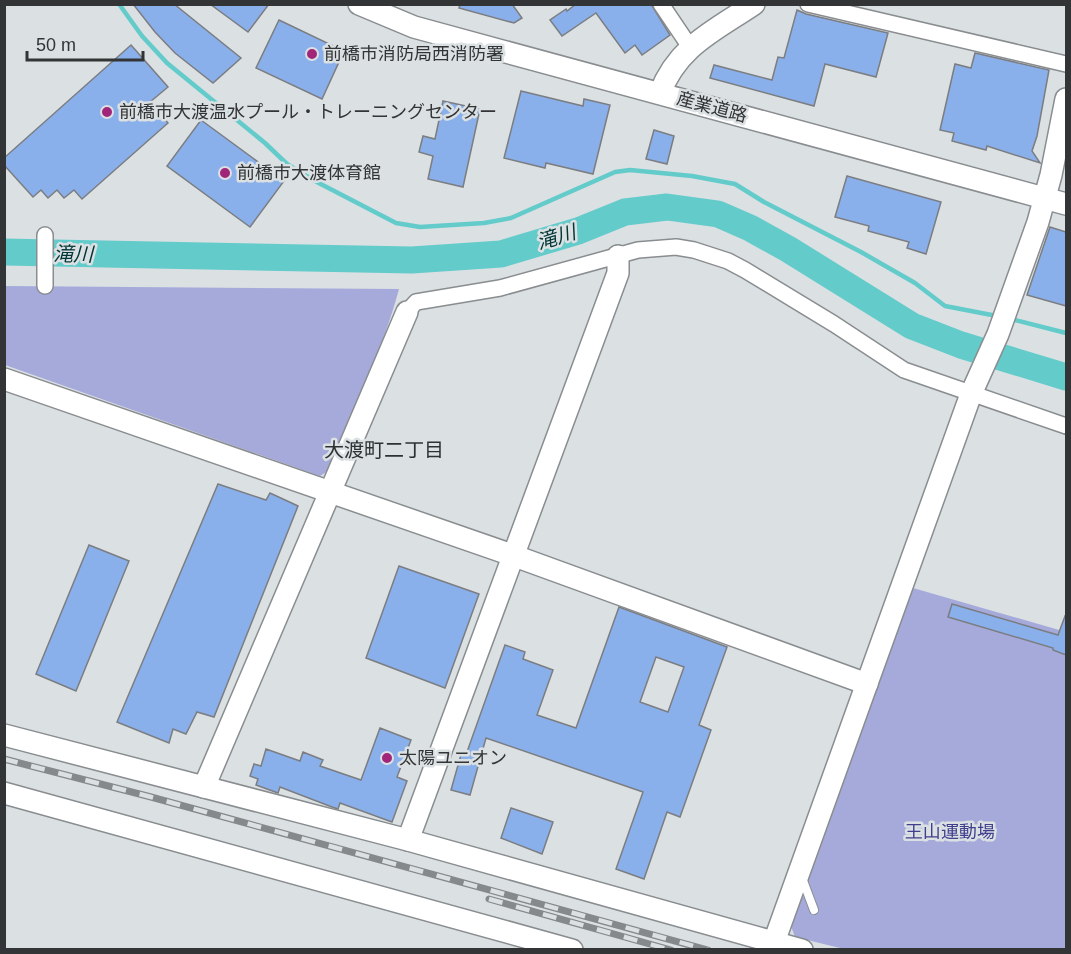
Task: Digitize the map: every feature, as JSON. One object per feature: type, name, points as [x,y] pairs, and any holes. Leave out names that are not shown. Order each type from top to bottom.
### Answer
[{"type":"street","points":[[661,4],[690,47]]},
{"type":"street","points":[[660,93],[670,70],[690,47],[754,4]]},
{"type":"street","points":[[808,4],[1066,64]]},
{"type":"street","name":"産業道路","points":[[364,6],[414,27],[1066,204]]},
{"type":"street","points":[[774,942],[973,388],[998,334],[1045,199],[1066,99]]},
{"type":"street","points":[[45,235],[45,286]]},
{"type":"street","points":[[204,787],[407,312],[416,302],[500,288],[638,250],[676,247],[694,250],[728,261],[825,318],[904,370],[962,389],[973,388],[1066,426]]},
{"type":"street","points":[[408,840],[618,273],[618,256]]},
{"type":"street","points":[[4,379],[512,555],[867,684]]},
{"type":"street","points":[[4,735],[408,840],[802,950]]},
{"type":"street","points":[[4,793],[572,950]]},
{"type":"lane","points":[[800,873],[814,910]]},
{"type":"green space","points":[[5,286],[399,289],[384,336],[328,471],[320,476],[5,365]]},
{"type":"green space","name":"王山運動場","points":[[913,588],[1066,632],[1066,949],[844,949],[795,937],[791,926]]},
{"type":"building","points":[[133,4],[174,4],[241,58],[213,83],[175,53]]},
{"type":"building","points":[[210,4],[269,4],[248,32]]},
{"type":"building","points":[[460,4],[512,4],[522,18],[514,23],[459,8]]},
{"type":"building","points":[[576,4],[651,4],[670,35],[642,55],[635,45],[625,53],[596,13],[562,36],[550,20]]},
{"type":"building","points":[[797,10],[888,33],[876,77],[825,64],[814,106],[710,78],[714,65],[772,80],[778,57],[784,58]]},
{"type":"building","points":[[279,20],[344,51],[322,99],[256,68]]},
{"type":"building","name":"前橋市大渡温水プール・トレーニングセンター","points":[[131,45],[168,87],[150,102],[168,123],[82,199],[74,190],[64,198],[57,190],[48,198],[41,190],[33,197],[4,165],[4,158]]},
{"type":"building","points":[[975,53],[1049,70],[1037,136],[1032,151],[1040,163],[987,146],[986,150],[952,141],[954,133],[940,130],[955,64],[971,68]]},
{"type":"building","points":[[521,91],[583,106],[584,99],[610,105],[593,174],[546,163],[545,168],[504,158]]},
{"type":"building","points":[[443,101],[480,109],[463,187],[428,179],[433,156],[419,152],[423,136],[435,139]]},
{"type":"building","name":"前橋市大渡体育館","points":[[201,120],[284,181],[250,227],[167,166]]},
{"type":"building","points":[[654,130],[674,136],[667,164],[646,159]]},
{"type":"building","points":[[847,176],[941,202],[926,254],[907,248],[909,242],[868,231],[869,226],[835,217]]},
{"type":"building","points":[[1050,227],[1066,232],[1066,306],[1027,295]]},
{"type":"building","points":[[218,484],[266,500],[270,493],[298,506],[214,717],[197,712],[186,734],[173,729],[169,743],[117,722]]},
{"type":"building","points":[[89,545],[129,561],[76,691],[36,674]]},
{"type":"building","points":[[399,566],[479,594],[445,688],[366,658]]},
{"type":"building","points":[[952,604],[1058,635],[1065,616],[1066,655],[1053,648],[948,617]]},
{"type":"building","points":[[619,607],[727,647],[699,725],[711,730],[680,817],[667,812],[644,879],[616,869],[643,792],[486,738],[470,795],[451,790],[462,751],[467,752],[505,645],[525,652],[523,659],[553,670],[537,715],[576,728]],"holes":[[[656,657],[684,667],[668,712],[640,702]]]},
{"type":"building","points":[[380,728],[411,740],[397,777],[407,781],[392,822],[340,803],[338,809],[280,787],[278,793],[256,785],[258,779],[250,776],[254,764],[261,766],[266,749],[300,761],[303,752],[323,760],[320,766],[361,780]]},
{"type":"building","points":[[511,808],[553,822],[542,854],[501,838]]},
{"type":"waterway","points":[[119,4],[142,36],[167,63],[265,143],[287,164],[396,223],[420,227],[484,223],[511,218],[615,172],[630,170],[692,176],[735,184],[915,283],[945,306],[997,316]]},
{"type":"waterway","name":"滝川","points":[[4,252],[412,260],[501,254],[578,231],[625,212],[667,207],[718,214],[788,249],[912,326],[961,345],[1066,377]]},
{"type":"waterway","points":[[1011,319],[1066,333]]},
{"type":"railway","points":[[4,759],[151,797],[708,950]]},
{"type":"railway","points":[[489,899],[671,950]]},
{"type":"place","name":"前橋市消防局西消防署","points":[[312,54]]},
{"type":"place","name":"前橋市大渡温水プール・トレーニングセンター","points":[[107,112]]},
{"type":"place","name":"前橋市大渡体育館","points":[[225,173]]},
{"type":"place","name":"太陽ユニオン","points":[[387,758]]},
{"type":"district","name":"大渡町二丁目","points":[[384,450]]}]
